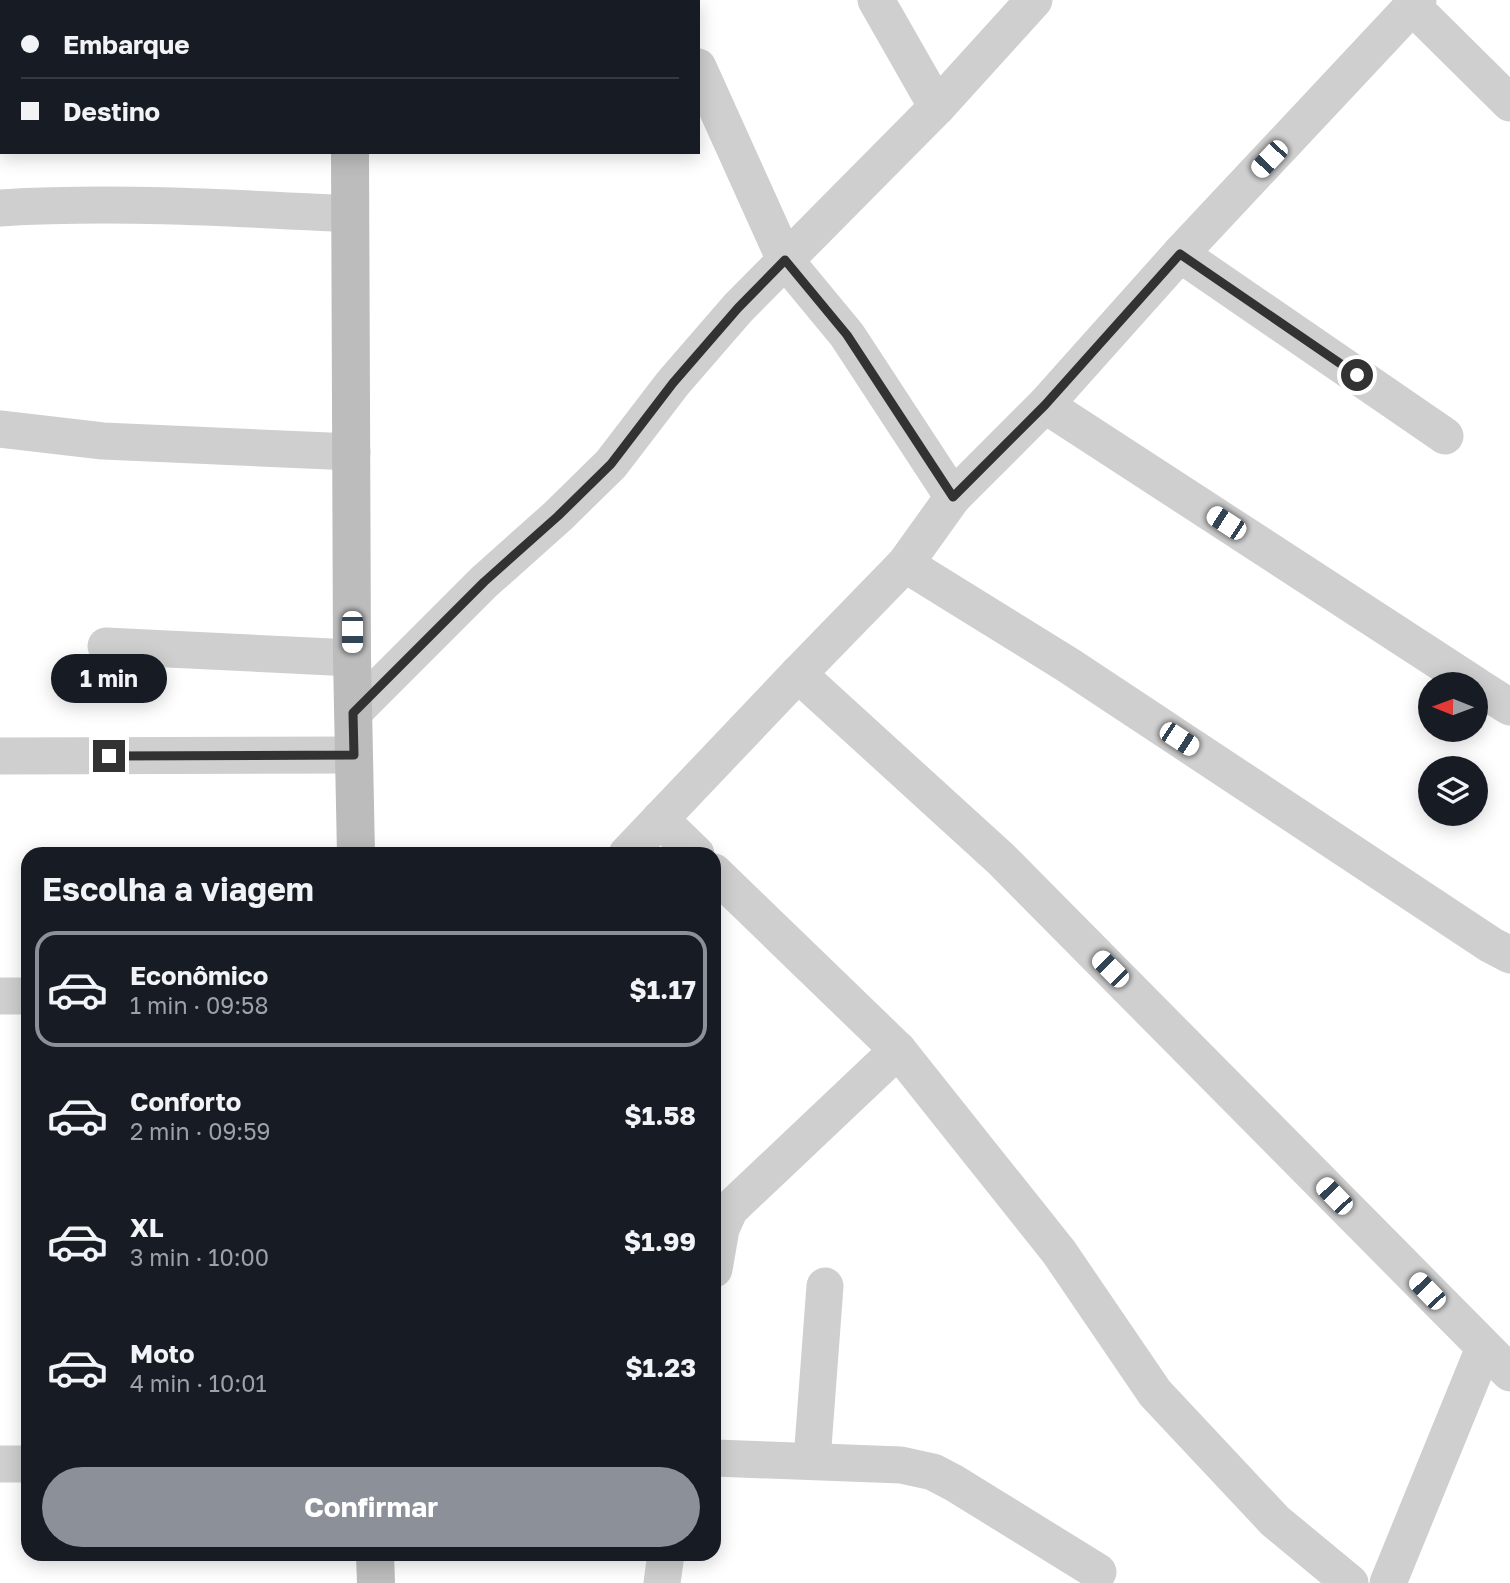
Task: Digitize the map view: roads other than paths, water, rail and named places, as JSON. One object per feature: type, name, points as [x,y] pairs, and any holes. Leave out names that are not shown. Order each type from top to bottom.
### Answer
[{"type":"street","points":[[876,0],[937,107]]},
{"type":"street","points":[[353,713],[484,582],[611,464],[681,374],[738,308],[937,107],[1034,0]]},
{"type":"street","points":[[634,847],[905,564],[953,497],[1045,405],[1180,254],[1415,3],[1510,103]]},
{"type":"street","points":[[700,71],[785,260],[847,335],[953,497]]},
{"type":"street","points":[[350,154],[352,658],[356,847]]},
{"type":"street","points":[[0,208],[70,204],[219,207],[349,214]]},
{"type":"street","points":[[1180,254],[1445,436]]},
{"type":"street","points":[[1045,405],[1455,672]]},
{"type":"street","points":[[0,429],[103,441],[352,452]]},
{"type":"street","points":[[905,564],[1068,665],[1510,955]]},
{"type":"street","points":[[106,646],[352,658]]},
{"type":"street","points":[[797,674],[1001,859],[1510,1374]]},
{"type":"street","points":[[1488,693],[1510,707]]},
{"type":"street","points":[[0,756],[354,755]]},
{"type":"street","points":[[660,819],[689,847]]},
{"type":"street","points":[[721,879],[898,1050],[1059,1252],[1155,1392],[1275,1521],[1350,1583]]},
{"type":"street","points":[[0,996],[21,996]]},
{"type":"street","points":[[721,1229],[730,1209],[898,1050]]},
{"type":"street","points":[[812,1460],[825,1286]]},
{"type":"street","points":[[1388,1583],[1484,1348]]},
{"type":"street","points":[[721,1458],[901,1465],[933,1472],[1098,1572]]},
{"type":"street","points":[[0,1464],[21,1464]]},
{"type":"street","points":[[375,1561],[376,1583]]},
{"type":"street","points":[[662,1583],[665,1561]]}]
